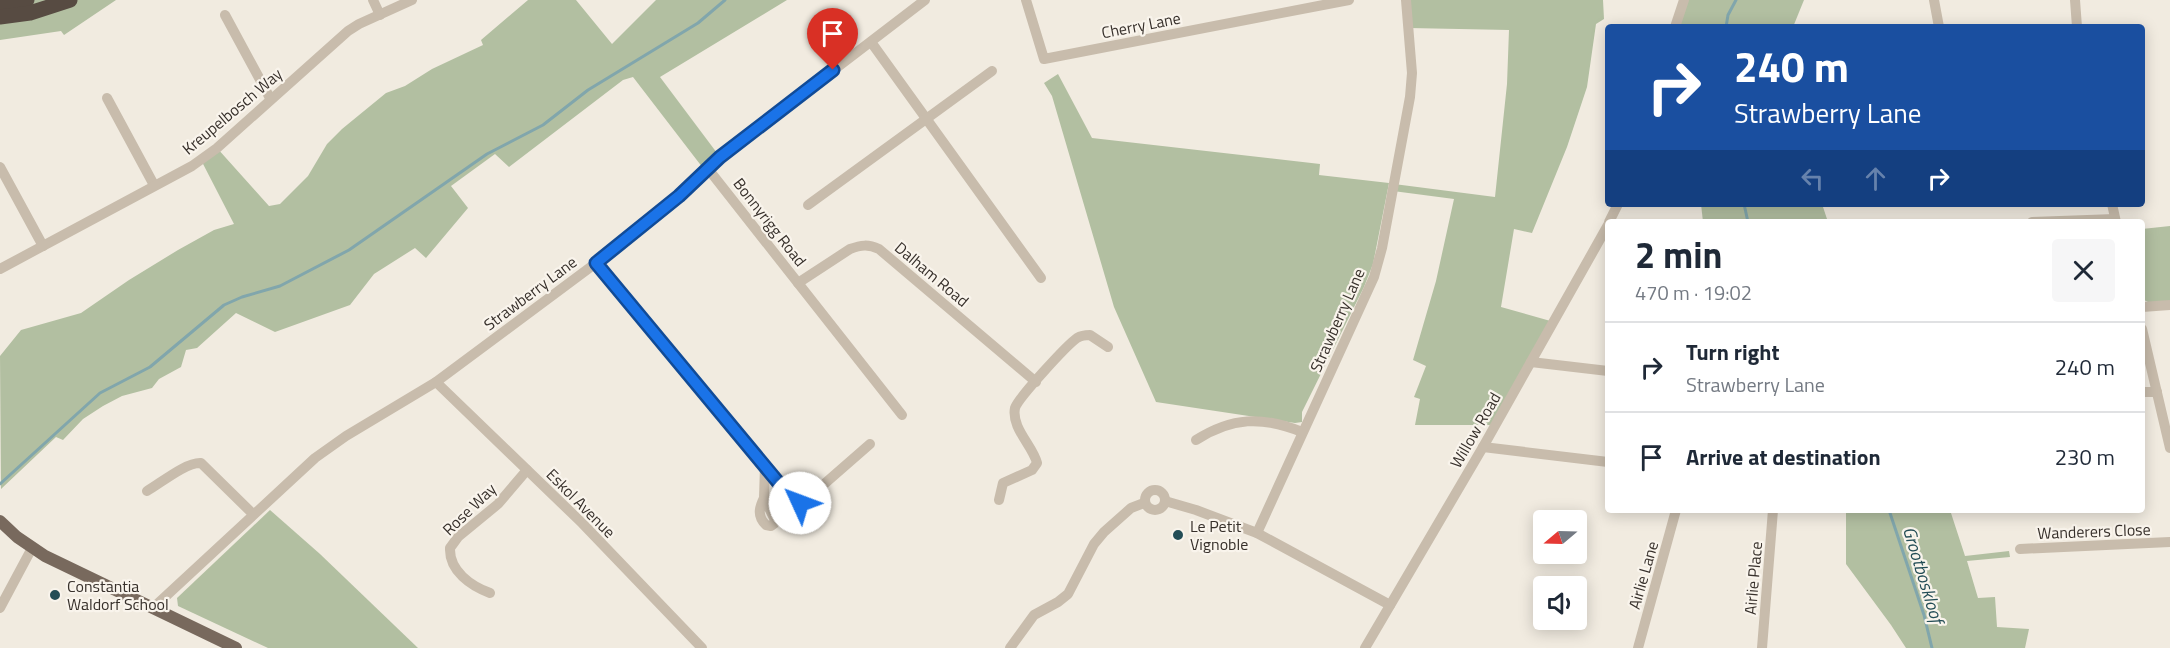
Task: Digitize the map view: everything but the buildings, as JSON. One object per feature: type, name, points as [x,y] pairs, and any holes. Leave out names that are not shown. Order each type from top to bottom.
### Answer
[{"type":"highway","points":[[0,4],[27,0]]},
{"type":"highway","points":[[0,17],[30,13],[70,0]]},
{"type":"main road","points":[[0,521],[17,537],[61,564],[236,648]]},
{"type":"street","points":[[373,0],[380,15]]},
{"type":"street","name":"Kreupelbosch Way","points":[[0,269],[201,160],[343,35],[359,24],[412,0]]},
{"type":"street","name":"Strawberry Lane","points":[[153,608],[253,514],[323,453],[346,436],[436,382],[596,263],[709,170],[720,157],[926,0]]},
{"type":"street","name":"Cherry Lane","points":[[1026,0],[1044,58],[1349,0]]},
{"type":"street","name":"Strawberry Lane","points":[[1257,533],[1367,294],[1382,248],[1410,97],[1412,73],[1406,0]]},
{"type":"street","points":[[1676,24],[1684,0]]},
{"type":"street","points":[[1935,0],[1939,24]]},
{"type":"street","points":[[2075,0],[2077,24]]},
{"type":"street","points":[[225,15],[270,98]]},
{"type":"street","points":[[871,42],[1041,278]]},
{"type":"street","points":[[808,205],[992,71]]},
{"type":"street","points":[[107,98],[154,185]]},
{"type":"street","points":[[0,167],[43,246]]},
{"type":"street","name":"Bonnyrigg Road","points":[[709,170],[902,415]]},
{"type":"street","name":"Willow Road","points":[[1365,648],[1483,447],[1605,231]]},
{"type":"street","name":"Dalham Road","points":[[798,283],[850,249],[859,246],[873,246],[1036,382]]},
{"type":"street","points":[[596,263],[792,499],[800,503],[807,500],[870,444]]},
{"type":"street","points":[[2145,307],[2170,305]]},
{"type":"street","points":[[999,500],[1003,483],[1032,470],[1037,463],[1022,435],[1015,408],[1036,382],[1079,337],[1090,335],[1108,347]]},
{"type":"street","points":[[2145,342],[2170,448]]},
{"type":"street","points":[[1531,362],[1605,371]]},
{"type":"street","name":"Eskol Avenue","points":[[436,382],[582,524],[702,648]]},
{"type":"street","points":[[2145,392],[2157,392]]},
{"type":"street","points":[[1196,440],[1213,430],[1243,421],[1280,424],[1302,432]]},
{"type":"street","points":[[1483,447],[1605,462]]},
{"type":"street","points":[[147,491],[185,468],[201,463],[253,514]]},
{"type":"street","points":[[764,498],[765,466]]},
{"type":"street","name":"Rose Way","points":[[490,593],[475,587],[460,573],[451,560],[450,548],[458,537],[498,504],[527,470]]},
{"type":"street","points":[[1010,648],[1034,615],[1068,594],[1094,544],[1104,532],[1131,508],[1142,503],[1146,494],[1153,490],[1163,494],[1165,501],[1160,509],[1154,511],[1142,503]]},
{"type":"street","points":[[1165,501],[1257,533],[1390,605]]},
{"type":"street","name":"Airlie Lane","points":[[1638,648],[1675,513]]},
{"type":"street","name":"Airlie Place","points":[[1762,648],[1773,513]]},
{"type":"street","name":"Wanderers Close","points":[[2020,549],[2170,542]]},
{"type":"street","points":[[0,608],[33,548]]},
{"type":"green space","points":[[0,0],[116,0],[64,35],[61,31],[0,40]]},
{"type":"green space","points":[[528,0],[576,0],[612,44],[656,0],[787,0],[660,77],[720,157],[706,172],[633,77],[623,80],[509,167],[495,154],[451,186],[468,208],[426,258],[415,248],[374,274],[350,305],[275,332],[236,313],[197,348],[186,350],[181,367],[159,379],[152,388],[122,396],[103,406],[83,419],[63,440],[56,437],[1,489],[0,356],[21,330],[81,313],[178,250],[214,230],[234,224],[201,160],[217,148],[269,206],[280,204],[308,176],[327,144],[342,129],[386,93],[405,86],[432,69],[483,45],[481,40]]},
{"type":"green space","points":[[1406,0],[1603,0],[1604,19],[1596,24],[1587,87],[1567,147],[1532,233],[1514,229],[1501,307],[1554,322],[1494,425],[1415,425],[1420,399],[1414,397],[1426,366],[1413,360],[1436,281],[1454,199],[1393,191],[1394,184],[1495,197],[1507,84],[1509,30],[1409,28]]},
{"type":"green space","points":[[1684,0],[1804,0],[1794,24],[1676,24]]},
{"type":"green space","points":[[1058,74],[1092,138],[1320,164],[1319,175],[1389,183],[1373,264],[1364,287],[1302,412],[1302,422],[1295,423],[1156,402],[1114,307],[1052,96],[1044,83]]},
{"type":"green space","points":[[1701,207],[1823,207],[1827,219],[1703,219]]},
{"type":"green space","points":[[2170,226],[2170,302],[2150,303],[2145,300],[2145,229]]},
{"type":"green space","points":[[270,510],[320,554],[418,648],[268,648],[178,606],[177,598]]},
{"type":"green space","points":[[1846,513],[1951,513],[1965,556],[2009,551],[2010,557],[1967,561],[1978,598],[1995,597],[1997,627],[2029,629],[2025,648],[1906,648],[1846,564]]},
{"type":"waterway","points":[[0,484],[100,393],[150,367],[224,305],[280,286],[349,250],[487,154],[543,125],[588,90],[698,23],[725,0]]},
{"type":"waterway","name":"Grootboskloof","points":[[1726,24],[1728,15],[1736,0]]},
{"type":"waterway","name":"Grootboskloof","points":[[1745,207],[1747,219]]},
{"type":"waterway","name":"Grootboskloof","points":[[1890,513],[1924,615],[1932,648]]},
{"type":"place","name":"Le Petit Vignoble","points":[[1178,535]]},
{"type":"place","name":"Constantia Waldorf School","points":[[55,595]]},
{"type":"route","points":[[800,503],[794,502],[596,263],[679,196],[709,170],[720,157],[833,70]]}]
